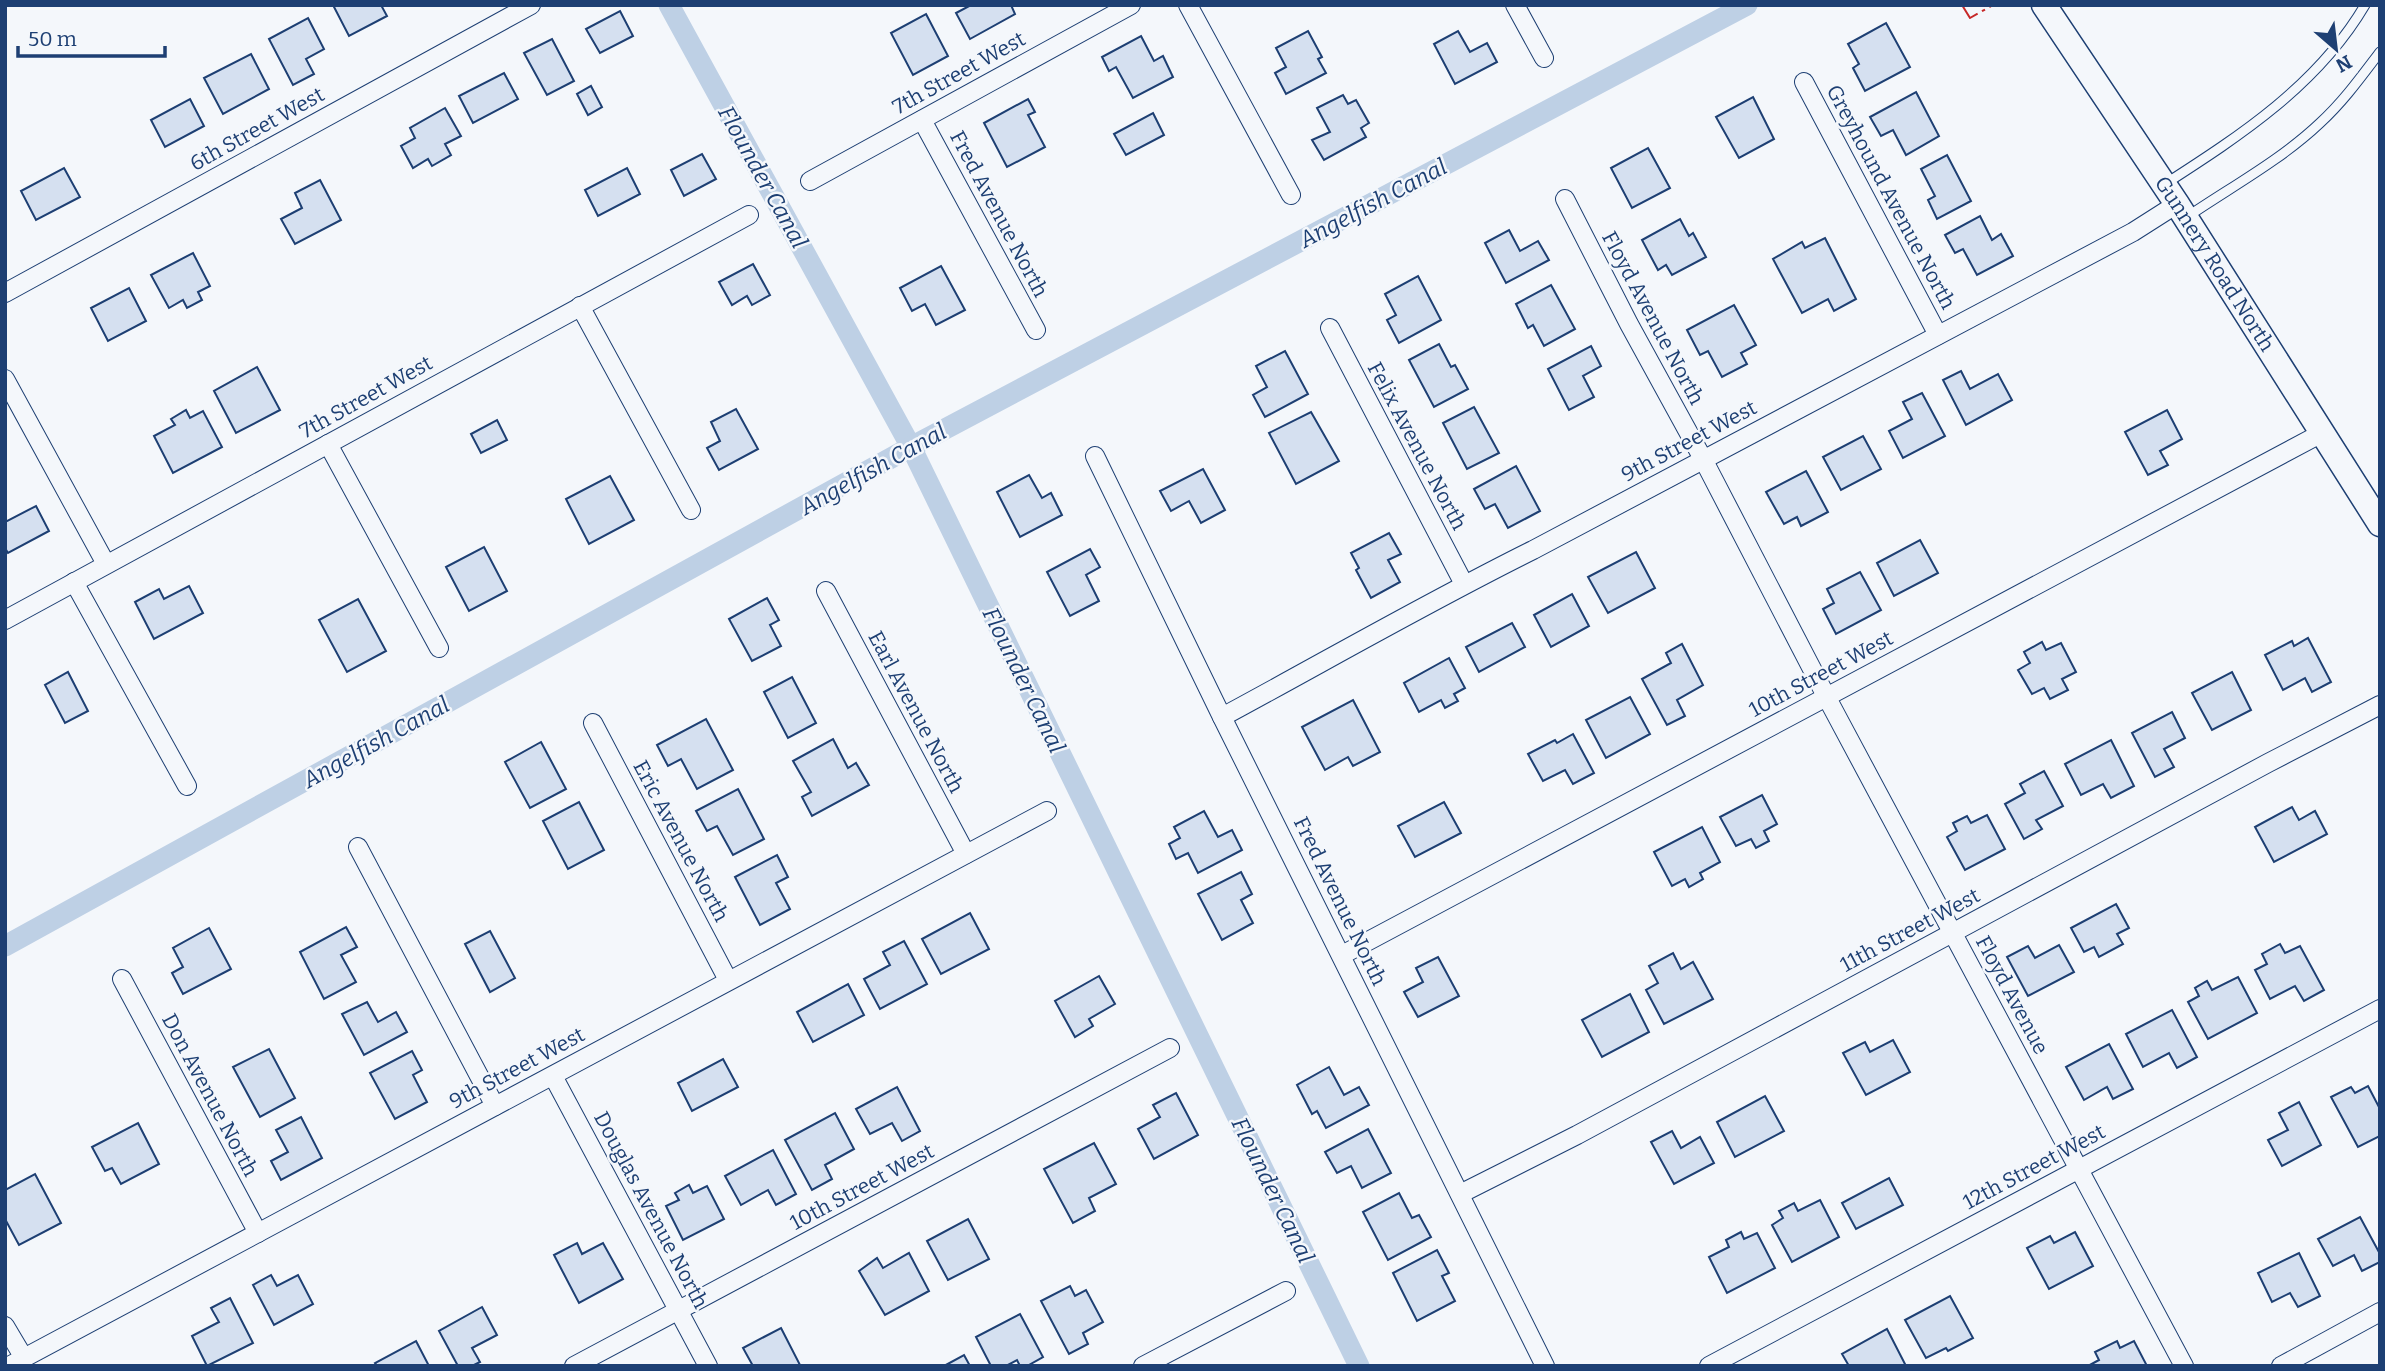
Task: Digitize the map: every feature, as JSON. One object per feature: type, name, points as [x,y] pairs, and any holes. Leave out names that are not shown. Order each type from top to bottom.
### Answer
[{"type":"main road","name":"Gunnery Road North","points":[[2044,5],[2175,202],[2380,524]]},
{"type":"street","name":"6th Street West","points":[[5,293],[531,5]]},
{"type":"street","name":"7th Street West","points":[[810,181],[1131,5]]},
{"type":"street","points":[[1188,5],[1291,194]]},
{"type":"street","points":[[1516,5],[1544,58]]},
{"type":"street","name":"Greyhound Avenue North","points":[[1804,82],[1938,335]]},
{"type":"street","name":"Fred Avenue North","points":[[922,120],[1036,330]]},
{"type":"street","name":"Floyd Avenue North","points":[[1564,199],[1703,459]]},
{"type":"street","name":"9th Street West","points":[[1222,717],[1464,584],[2133,232],[2175,202]]},
{"type":"street","name":"7th Street West","points":[[5,620],[749,215]]},
{"type":"street","points":[[580,306],[691,510]]},
{"type":"street","name":"Felix Avenue North","points":[[1330,328],[1464,584]]},
{"type":"street","points":[[5,379],[106,564]]},
{"type":"street","name":"10th Street West","points":[[1342,955],[2322,433]]},
{"type":"street","points":[[328,444],[439,648]]},
{"type":"street","name":"Fred Avenue North","points":[[1095,456],[1545,1366]]},
{"type":"street","name":"Floyd Avenue","points":[[1703,459],[1826,696],[2183,1366]]},
{"type":"street","points":[[74,582],[187,786]]},
{"type":"street","name":"Earl Avenue North","points":[[826,591],[966,854]]},
{"type":"street","name":"11th Street West","points":[[1460,1194],[1577,1135],[2380,705]]},
{"type":"street","name":"Eric Avenue North","points":[[593,723],[728,980]]},
{"type":"street","name":"9th Street West","points":[[16,1362],[1047,811]]},
{"type":"street","points":[[358,846],[495,1107]]},
{"type":"street","name":"Don Avenue North","points":[[122,979],[258,1233]]},
{"type":"street","name":"12th Street West","points":[[1709,1366],[2380,1009]]},
{"type":"street","name":"10th Street West","points":[[574,1366],[1170,1048]]},
{"type":"street","name":"Douglas Avenue North","points":[[553,1076],[708,1366]]},
{"type":"street","points":[[1143,1366],[1286,1291]]},
{"type":"street","points":[[2281,1366],[2380,1312]]},
{"type":"street","points":[[5,1326],[16,1362]]},
{"type":"lane","points":[[2175,202],[2250,128],[2275,109],[2324,62],[2355,23],[2365,5]]},
{"type":"lane","points":[[2175,202],[2282,153],[2320,124],[2354,87],[2380,52]]},
{"type":"building","points":[[333,5],[381,5],[387,16],[349,36]]},
{"type":"building","points":[[971,5],[1011,5],[1015,14],[970,39],[956,13]]},
{"type":"building","points":[[620,11],[633,36],[600,53],[586,29]]},
{"type":"building","points":[[926,14],[948,56],[913,75],[891,33]]},
{"type":"building","points":[[308,18],[324,49],[306,59],[314,74],[293,85],[269,39]]},
{"type":"building","points":[[1886,23],[1910,67],[1865,91],[1853,68],[1859,64],[1848,44]]},
{"type":"building","points":[[1308,31],[1322,57],[1318,59],[1326,73],[1286,94],[1275,73],[1286,67],[1276,48]]},
{"type":"building","points":[[1458,31],[1470,52],[1487,43],[1497,62],[1455,84],[1434,44]]},
{"type":"building","points":[[1141,36],[1154,61],[1163,56],[1173,77],[1133,98],[1116,67],[1109,71],[1102,57]]},
{"type":"building","points":[[552,39],[574,81],[547,95],[524,53]]},
{"type":"building","points":[[251,54],[269,89],[223,114],[204,78]]},
{"type":"building","points":[[504,73],[518,99],[473,123],[459,96]]},
{"type":"building","points":[[591,86],[602,107],[588,115],[577,94]]},
{"type":"building","points":[[1916,92],[1939,136],[1906,155],[1893,130],[1881,136],[1870,117]]},
{"type":"building","points":[[1343,95],[1348,104],[1356,100],[1369,123],[1361,128],[1366,137],[1324,160],[1312,140],[1330,132],[1317,108]]},
{"type":"building","points":[[1753,97],[1774,139],[1739,158],[1716,117]]},
{"type":"building","points":[[190,99],[204,126],[165,147],[151,120]]},
{"type":"building","points":[[1028,99],[1035,112],[1028,115],[1045,147],[1007,167],[984,123]]},
{"type":"building","points":[[445,108],[461,136],[445,144],[451,155],[432,166],[428,159],[413,168],[401,146],[415,138],[410,128]]},
{"type":"building","points":[[1153,113],[1164,135],[1126,155],[1114,134]]},
{"type":"building","points":[[1648,148],[1670,188],[1632,208],[1611,168]]},
{"type":"building","points":[[702,154],[716,179],[684,196],[671,170]]},
{"type":"building","points":[[1947,155],[1971,201],[1937,219],[1928,200],[1935,196],[1921,169]]},
{"type":"building","points":[[64,168],[80,197],[36,220],[21,191]]},
{"type":"building","points":[[627,168],[640,194],[598,216],[585,190]]},
{"type":"building","points":[[320,180],[341,220],[295,244],[281,219],[302,208],[295,193]]},
{"type":"building","points":[[1980,216],[1992,240],[2001,234],[2013,256],[1977,275],[1963,249],[1955,253],[1945,235]]},
{"type":"building","points":[[1680,219],[1689,236],[1693,233],[1706,257],[1672,275],[1666,265],[1658,270],[1642,240]]},
{"type":"building","points":[[1509,230],[1520,251],[1538,241],[1549,260],[1506,283],[1485,243]]},
{"type":"building","points":[[1825,238],[1856,299],[1834,311],[1828,299],[1802,313],[1773,259],[1802,242],[1805,248]]},
{"type":"building","points":[[193,253],[210,286],[198,292],[202,300],[187,308],[183,300],[169,308],[151,275]]},
{"type":"building","points":[[753,264],[770,295],[752,305],[747,296],[732,305],[719,282]]},
{"type":"building","points":[[941,266],[965,310],[936,325],[925,304],[912,311],[900,288]]},
{"type":"building","points":[[1418,276],[1441,320],[1399,343],[1387,320],[1396,315],[1385,294]]},
{"type":"building","points":[[1551,285],[1575,329],[1544,346],[1533,325],[1528,328],[1516,304]]},
{"type":"building","points":[[129,288],[146,321],[108,341],[91,308]]},
{"type":"building","points":[[1734,305],[1756,345],[1741,353],[1747,364],[1722,377],[1708,351],[1700,355],[1687,330]]},
{"type":"building","points":[[1439,344],[1451,367],[1455,365],[1468,389],[1434,407],[1409,360]]},
{"type":"building","points":[[1591,346],[1601,366],[1583,376],[1594,397],[1569,410],[1548,369]]},
{"type":"building","points":[[1285,351],[1308,394],[1265,417],[1253,395],[1267,387],[1256,366]]},
{"type":"building","points":[[257,367],[280,410],[236,433],[214,391]]},
{"type":"building","points":[[1961,371],[1970,389],[1998,374],[2012,400],[1966,425],[1943,380]]},
{"type":"building","points":[[1922,393],[1945,436],[1903,458],[1889,431],[1912,419],[1903,402]]},
{"type":"building","points":[[1474,407],[1499,453],[1467,469],[1443,423]]},
{"type":"building","points":[[736,409],[758,449],[719,470],[707,448],[720,441],[711,422]]},
{"type":"building","points":[[186,410],[190,418],[203,411],[222,447],[173,473],[154,436],[175,425],[171,419]]},
{"type":"building","points":[[2167,410],[2182,439],[2160,451],[2168,465],[2148,475],[2125,432]]},
{"type":"building","points":[[1311,412],[1339,461],[1296,484],[1269,433]]},
{"type":"building","points":[[497,420],[507,440],[481,453],[471,434]]},
{"type":"building","points":[[1863,436],[1881,469],[1841,490],[1823,457]]},
{"type":"building","points":[[1516,466],[1540,511],[1508,528],[1495,504],[1485,509],[1474,489]]},
{"type":"building","points":[[1203,469],[1225,510],[1201,523],[1189,501],[1171,511],[1160,491]]},
{"type":"building","points":[[1806,471],[1828,512],[1801,526],[1797,517],[1784,524],[1766,492]]},
{"type":"building","points":[[1029,475],[1042,498],[1051,493],[1062,515],[1020,537],[997,492]]},
{"type":"building","points":[[610,476],[634,520],[589,544],[566,499]]},
{"type":"building","points":[[36,506],[49,531],[8,553],[5,548],[5,522]]},
{"type":"building","points":[[1389,533],[1401,554],[1388,560],[1400,582],[1371,598],[1356,570],[1359,568],[1351,553]]},
{"type":"building","points":[[1920,540],[1938,573],[1894,596],[1877,563]]},
{"type":"building","points":[[484,547],[507,591],[469,611],[446,567]]},
{"type":"building","points":[[1090,549],[1100,567],[1086,575],[1099,601],[1070,616],[1047,572]]},
{"type":"building","points":[[1636,552],[1655,588],[1608,613],[1588,577]]},
{"type":"building","points":[[1860,572],[1881,610],[1836,634],[1823,609],[1834,603],[1827,589]]},
{"type":"building","points":[[189,586],[203,613],[154,639],[135,602],[159,589],[164,599]]},
{"type":"building","points":[[1572,594],[1589,626],[1551,647],[1534,615]]},
{"type":"building","points":[[767,598],[779,620],[770,625],[781,646],[752,661],[729,619]]},
{"type":"building","points":[[358,599],[386,651],[347,672],[319,620]]},
{"type":"building","points":[[1512,623],[1525,647],[1479,672],[1466,647]]},
{"type":"building","points":[[2308,638],[2331,682],[2312,692],[2305,678],[2283,690],[2265,655],[2292,641],[2294,646]]},
{"type":"building","points":[[2042,642],[2046,650],[2061,643],[2076,672],[2062,679],[2068,690],[2050,699],[2044,688],[2032,694],[2018,670],[2030,663],[2024,652]]},
{"type":"building","points":[[1682,644],[1703,685],[1677,700],[1685,716],[1667,725],[1642,679],[1671,663],[1666,653]]},
{"type":"building","points":[[1449,658],[1465,688],[1454,694],[1458,701],[1445,708],[1441,700],[1419,712],[1404,683]]},
{"type":"building","points":[[68,672],[88,711],[65,723],[45,685]]},
{"type":"building","points":[[2232,672],[2251,710],[2212,730],[2192,693]]},
{"type":"building","points":[[792,677],[816,723],[788,738],[764,692]]},
{"type":"building","points":[[1630,697],[1650,734],[1606,758],[1586,720]]},
{"type":"building","points":[[1353,700],[1380,752],[1353,766],[1348,757],[1325,770],[1302,727]]},
{"type":"building","points":[[2172,712],[2185,738],[2164,749],[2174,767],[2155,777],[2132,733]]},
{"type":"building","points":[[706,719],[733,770],[697,789],[681,759],[668,766],[657,745]]},
{"type":"building","points":[[1573,734],[1594,773],[1573,784],[1565,770],[1543,781],[1528,754]]},
{"type":"building","points":[[833,739],[848,768],[856,763],[869,785],[812,816],[802,797],[811,792],[793,761]]},
{"type":"building","points":[[2111,740],[2134,786],[2111,798],[2103,784],[2081,795],[2065,764]]},
{"type":"building","points":[[541,742],[566,789],[530,808],[505,762]]},
{"type":"building","points":[[2044,771],[2063,806],[2036,820],[2042,829],[2024,839],[2005,804],[2025,793],[2020,784]]},
{"type":"building","points":[[738,789],[764,839],[733,855],[717,826],[707,831],[696,811]]},
{"type":"building","points":[[1762,795],[1777,824],[1764,831],[1769,841],[1756,848],[1751,839],[1736,846],[1720,817]]},
{"type":"building","points":[[579,802],[604,850],[568,869],[543,821]]},
{"type":"building","points":[[1444,802],[1461,833],[1415,857],[1398,826]]},
{"type":"building","points":[[2292,807],[2299,820],[2315,811],[2327,834],[2274,862],[2255,827]]},
{"type":"building","points":[[1204,811],[1218,837],[1232,830],[1242,850],[1198,873],[1188,853],[1176,859],[1169,844],[1180,838],[1174,827]]},
{"type":"building","points":[[1987,815],[2005,849],[1965,870],[1947,837],[1957,831],[1953,823],[1967,816],[1971,823]]},
{"type":"building","points":[[1702,827],[1720,862],[1700,873],[1703,879],[1689,887],[1685,879],[1672,886],[1654,852]]},
{"type":"building","points":[[777,855],[788,877],[776,883],[790,909],[760,925],[735,877]]},
{"type":"building","points":[[1241,872],[1252,894],[1241,900],[1253,923],[1222,940],[1198,894]]},
{"type":"building","points":[[2116,904],[2129,928],[2117,934],[2123,944],[2099,957],[2094,947],[2084,952],[2071,928]]},
{"type":"building","points":[[970,913],[989,949],[941,974],[922,939]]},
{"type":"building","points":[[346,927],[357,947],[341,955],[356,982],[324,999],[300,952]]},
{"type":"building","points":[[209,928],[231,969],[183,994],[172,973],[183,967],[173,948]]},
{"type":"building","points":[[490,931],[515,978],[490,992],[465,944]]},
{"type":"building","points":[[904,941],[927,984],[880,1009],[864,979],[890,965],[883,952]]},
{"type":"building","points":[[2280,944],[2285,953],[2300,946],[2324,990],[2304,1001],[2295,986],[2270,999],[2255,970],[2267,964],[2262,954]]},
{"type":"building","points":[[2059,945],[2074,972],[2028,996],[2007,957],[2028,946],[2035,958]]},
{"type":"building","points":[[1673,953],[1681,969],[1693,962],[1713,999],[1664,1024],[1646,990],[1658,983],[1649,966]]},
{"type":"building","points":[[1438,957],[1459,996],[1418,1017],[1404,992],[1423,982],[1416,968]]},
{"type":"building","points":[[1099,976],[1115,1004],[1089,1019],[1093,1026],[1075,1037],[1055,1001]]},
{"type":"building","points":[[2238,977],[2257,1013],[2208,1039],[2188,1002],[2199,996],[2195,988],[2207,981],[2212,990]]},
{"type":"building","points":[[848,984],[864,1015],[813,1042],[797,1012]]},
{"type":"building","points":[[1630,994],[1649,1032],[1602,1057],[1582,1020]]},
{"type":"building","points":[[367,1002],[378,1022],[396,1012],[407,1032],[364,1055],[342,1014]]},
{"type":"building","points":[[2172,1010],[2197,1057],[2177,1068],[2169,1053],[2143,1067],[2126,1034]]},
{"type":"building","points":[[1893,1040],[1910,1072],[1866,1095],[1843,1053],[1865,1042],[1870,1052]]},
{"type":"building","points":[[2109,1044],[2133,1089],[2113,1099],[2107,1087],[2084,1100],[2066,1067]]},
{"type":"building","points":[[269,1049],[295,1098],[260,1117],[233,1067]]},
{"type":"building","points":[[412,1051],[422,1070],[413,1075],[427,1102],[395,1119],[370,1073]]},
{"type":"building","points":[[723,1059],[738,1087],[692,1111],[678,1083]]},
{"type":"building","points":[[1329,1067],[1344,1095],[1359,1087],[1369,1105],[1326,1128],[1317,1111],[1312,1114],[1297,1085]]},
{"type":"building","points":[[2368,1086],[2380,1109],[2380,1136],[2358,1147],[2331,1097],[2351,1087],[2355,1093]]},
{"type":"building","points":[[897,1087],[920,1131],[902,1141],[892,1123],[870,1134],[856,1109]]},
{"type":"building","points":[[1176,1093],[1198,1135],[1154,1159],[1138,1129],[1160,1117],[1153,1105]]},
{"type":"building","points":[[1765,1096],[1784,1131],[1735,1157],[1717,1122]]},
{"type":"building","points":[[2299,1102],[2321,1145],[2282,1166],[2268,1140],[2288,1130],[2279,1113]]},
{"type":"building","points":[[835,1113],[854,1149],[825,1165],[832,1179],[812,1190],[785,1140]]},
{"type":"building","points":[[301,1117],[322,1158],[281,1180],[271,1161],[288,1152],[276,1130]]},
{"type":"building","points":[[138,1123],[159,1164],[121,1184],[112,1168],[105,1171],[92,1147]]},
{"type":"building","points":[[1368,1129],[1391,1173],[1362,1188],[1351,1166],[1337,1173],[1325,1152]]},
{"type":"building","points":[[1672,1131],[1681,1148],[1700,1137],[1714,1163],[1674,1184],[1651,1142]]},
{"type":"building","points":[[1094,1143],[1116,1184],[1089,1198],[1095,1211],[1073,1223],[1044,1169]]},
{"type":"building","points":[[773,1150],[796,1194],[776,1205],[768,1190],[741,1205],[725,1176]]},
{"type":"building","points":[[35,1174],[61,1223],[19,1245],[5,1219],[5,1190]]},
{"type":"building","points":[[1889,1178],[1903,1205],[1856,1229],[1842,1203]]},
{"type":"building","points":[[689,1185],[693,1193],[707,1186],[724,1219],[683,1240],[666,1206],[679,1200],[675,1193]]},
{"type":"building","points":[[1399,1193],[1412,1218],[1419,1215],[1431,1237],[1388,1260],[1363,1212]]},
{"type":"building","points":[[1820,1200],[1839,1237],[1792,1262],[1772,1225],[1783,1218],[1779,1211],[1794,1203],[1798,1211]]},
{"type":"building","points":[[2360,1217],[2380,1254],[2380,1262],[2362,1271],[2354,1255],[2333,1266],[2318,1239]]},
{"type":"building","points":[[968,1219],[989,1259],[948,1280],[927,1241]]},
{"type":"building","points":[[1741,1232],[1744,1239],[1757,1233],[1775,1268],[1727,1293],[1709,1257],[1729,1247],[1726,1240]]},
{"type":"building","points":[[2075,1232],[2093,1266],[2049,1289],[2027,1248],[2050,1236],[2054,1243]]},
{"type":"building","points":[[577,1243],[582,1254],[603,1243],[623,1279],[579,1303],[554,1255]]},
{"type":"building","points":[[1437,1250],[1449,1273],[1442,1276],[1455,1301],[1417,1321],[1393,1273]]},
{"type":"building","points":[[909,1253],[929,1291],[885,1315],[859,1271],[877,1258],[883,1268]]},
{"type":"building","points":[[2299,1253],[2320,1296],[2298,1307],[2290,1293],[2272,1302],[2258,1273]]},
{"type":"building","points":[[271,1275],[277,1286],[298,1275],[313,1304],[274,1325],[253,1285]]},
{"type":"building","points":[[1070,1286],[1075,1296],[1086,1290],[1103,1322],[1083,1333],[1088,1344],[1069,1354],[1041,1301]]},
{"type":"building","points":[[1950,1296],[1973,1338],[1948,1351],[1946,1348],[1926,1358],[1905,1320]]},
{"type":"building","points":[[230,1298],[253,1343],[207,1366],[192,1336],[219,1322],[211,1308]]},
{"type":"building","points":[[482,1307],[497,1335],[472,1348],[480,1362],[472,1366],[458,1366],[439,1331]]},
{"type":"building","points":[[1020,1314],[1043,1357],[1027,1366],[1020,1366],[1017,1360],[1006,1366],[991,1366],[976,1337]]},
{"type":"building","points":[[781,1328],[800,1365],[753,1366],[743,1348]]},
{"type":"building","points":[[1887,1329],[1906,1366],[1849,1366],[1842,1354]]},
{"type":"building","points":[[416,1341],[429,1366],[377,1366],[375,1363]]},
{"type":"building","points":[[2117,1341],[2120,1348],[2134,1341],[2147,1366],[2088,1366],[2099,1360],[2095,1352]]},
{"type":"building","points":[[964,1355],[970,1366],[944,1366]]},
{"type":"waterway","name":"Flounder Canal","points":[[669,5],[911,447],[1359,1366]]},
{"type":"waterway","name":"Angelfish Canal","points":[[5,946],[911,447],[1747,5]]},
{"type":"power","points":[[1962,5],[1970,18],[1993,5]]}]
